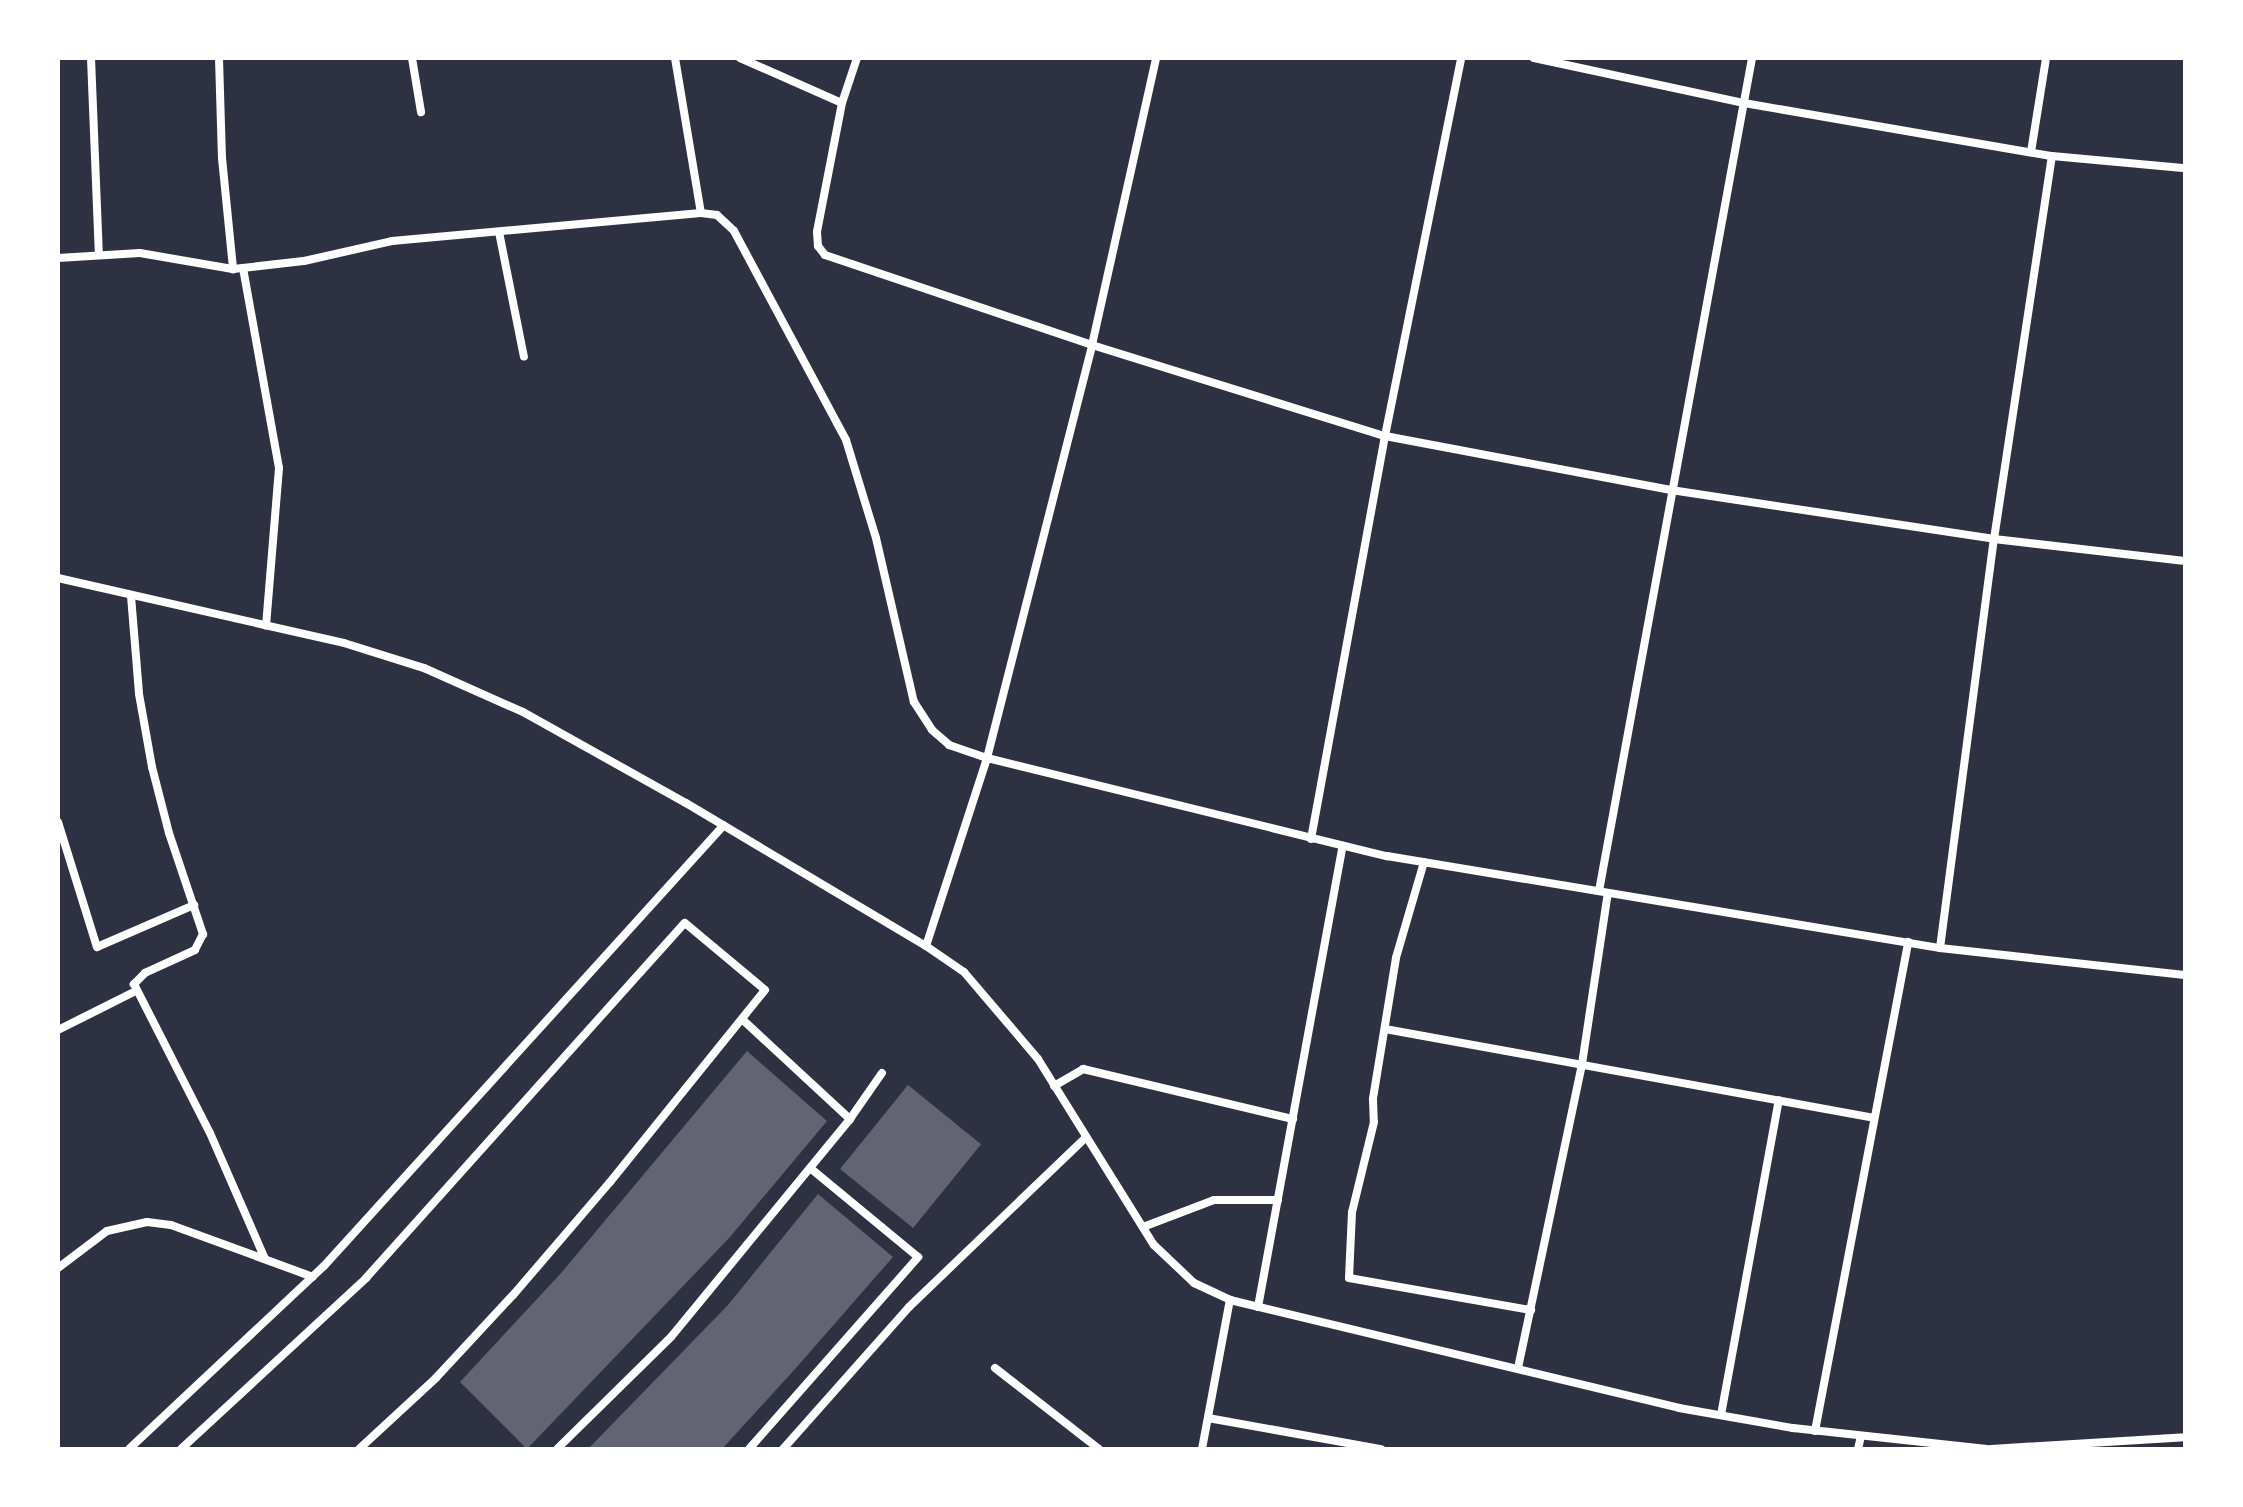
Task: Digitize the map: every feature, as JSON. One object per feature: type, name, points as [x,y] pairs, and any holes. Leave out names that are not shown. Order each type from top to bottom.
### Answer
[{"type":"street","points":[[91,58],[99,254]]},
{"type":"street","points":[[219,58],[222,158],[238,269],[279,468],[266,625]]},
{"type":"street","points":[[412,58],[421,112]]},
{"type":"street","points":[[675,58],[701,213]]},
{"type":"street","points":[[740,58],[842,103]]},
{"type":"street","points":[[857,58],[842,103],[817,232],[818,246],[825,255],[1092,345],[1385,436],[1671,490],[1994,539],[2185,561]]},
{"type":"street","points":[[926,946],[987,758],[1092,345],[1156,58]]},
{"type":"street","points":[[1311,839],[1385,436],[1461,58]]},
{"type":"street","points":[[1534,58],[1744,103],[2052,156],[2185,168]]},
{"type":"street","points":[[1518,1368],[1582,1064],[1603,892],[1671,490],[1752,58]]},
{"type":"street","points":[[2031,152],[2046,58]]},
{"type":"street","points":[[1940,948],[1994,539],[2052,156]]},
{"type":"street","points":[[58,258],[140,253],[238,269],[304,261],[392,241],[701,213],[717,215],[734,231],[846,440],[876,538],[914,702],[921,717],[949,745],[987,758],[1311,839],[1424,862],[1940,948],[2185,975]]},
{"type":"street","points":[[499,232],[524,357]]},
{"type":"street","points":[[58,578],[266,625],[424,668],[523,712],[724,825],[926,946],[964,972],[1010,1023],[1054,1086],[1154,1245],[1194,1283],[1230,1300],[1721,1415],[1815,1431],[1989,1449],[2185,1437]]},
{"type":"street","points":[[131,596],[139,694],[152,767],[169,833],[203,934],[195,950],[137,978],[136,991],[210,1133],[265,1259]]},
{"type":"street","points":[[58,822],[91,940],[97,947],[194,905]]},
{"type":"street","points":[[129,1449],[313,1277],[724,825]]},
{"type":"street","points":[[1258,1307],[1343,846]]},
{"type":"street","points":[[1424,862],[1396,958],[1373,1099],[1374,1122],[1352,1212],[1349,1278],[1531,1310]]},
{"type":"street","points":[[181,1449],[366,1278],[685,923],[765,990],[513,1295],[436,1378],[359,1449]]},
{"type":"street","points":[[1815,1431],[1908,942]]},
{"type":"street","points":[[58,1030],[136,991]]},
{"type":"street","points":[[743,1020],[850,1119]]},
{"type":"street","points":[[1385,1029],[1874,1118]]},
{"type":"street","points":[[1054,1086],[1083,1069],[1293,1119]]},
{"type":"street","points":[[557,1449],[671,1337],[850,1119],[882,1073]]},
{"type":"street","points":[[1721,1415],[1779,1100]]},
{"type":"street","points":[[783,1449],[909,1307],[1085,1138]]},
{"type":"street","points":[[749,1449],[918,1257],[810,1168]]},
{"type":"street","points":[[1143,1227],[1214,1200],[1278,1200]]},
{"type":"street","points":[[58,1268],[107,1231],[147,1222],[171,1225],[313,1277]]},
{"type":"street","points":[[1202,1449],[1230,1300]]},
{"type":"street","points":[[995,1368],[1099,1449]]},
{"type":"street","points":[[1208,1418],[1381,1449]]},
{"type":"street","points":[[1858,1449],[1861,1436]]},
{"type":"building","points":[[747,1051],[827,1121],[730,1237],[527,1449],[460,1382],[562,1272]]},
{"type":"building","points":[[908,1085],[981,1144],[913,1228],[840,1169]]},
{"type":"building","points":[[818,1194],[893,1257],[796,1368],[722,1449],[588,1449],[728,1305]]}]
